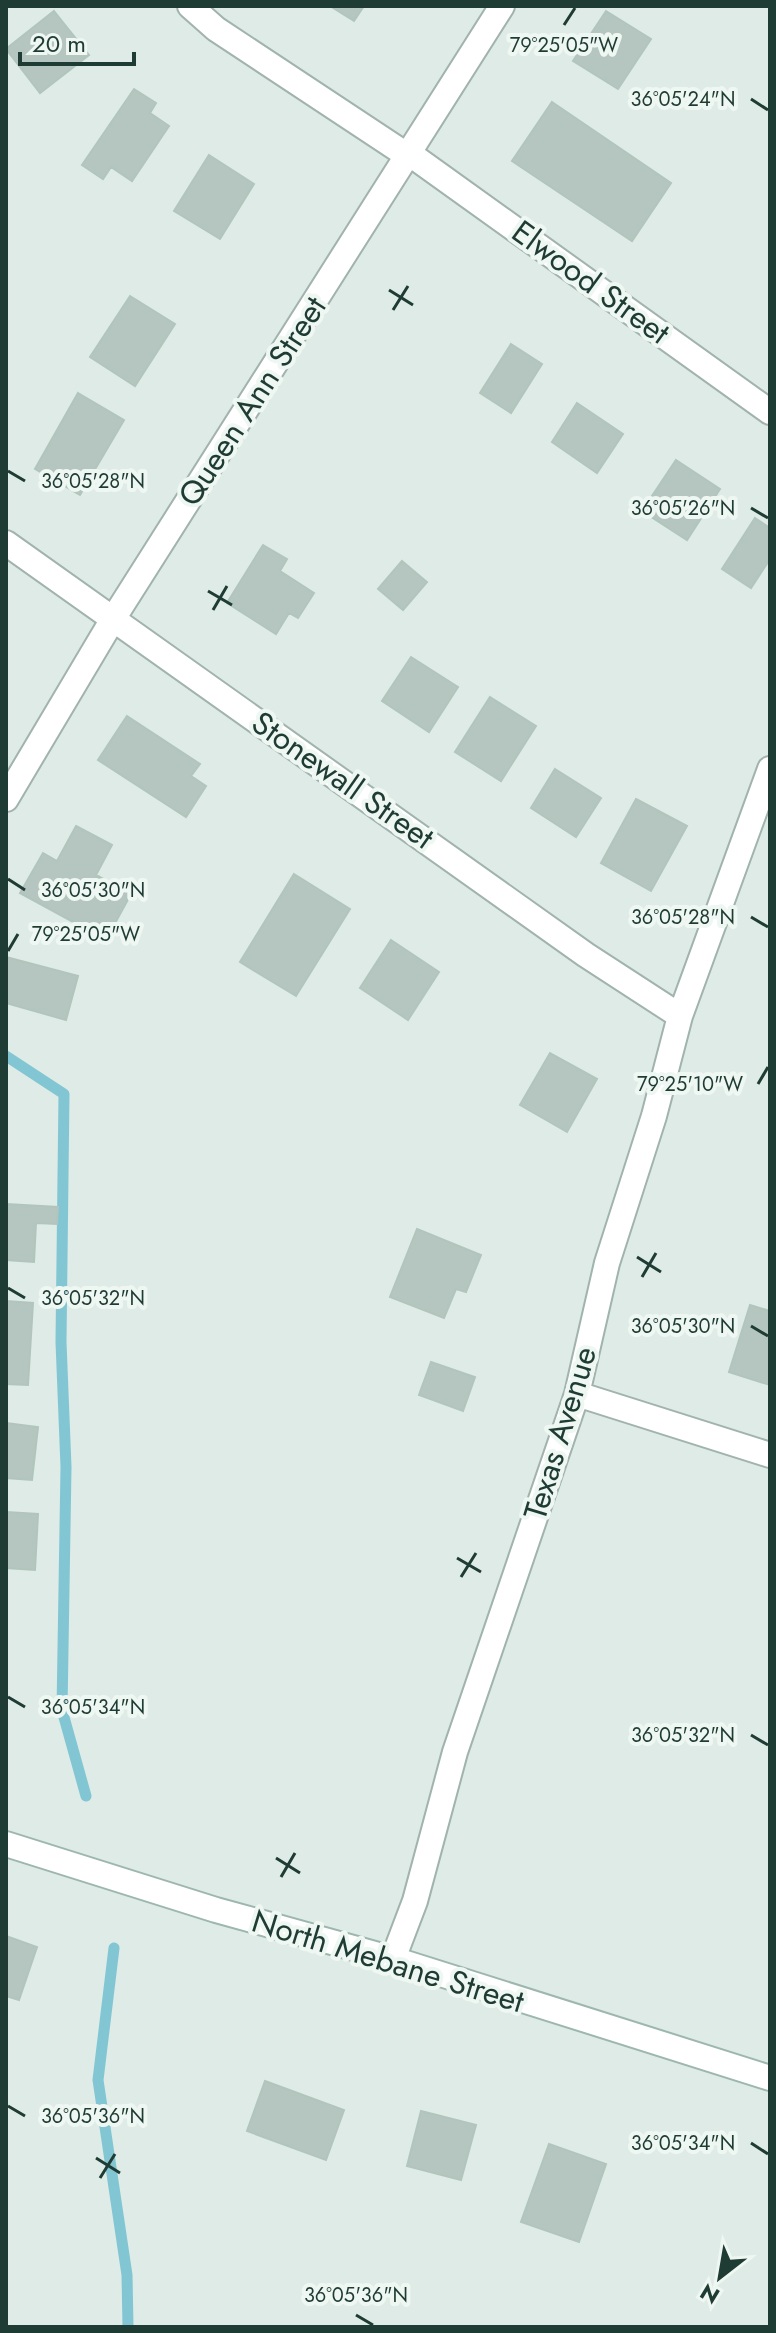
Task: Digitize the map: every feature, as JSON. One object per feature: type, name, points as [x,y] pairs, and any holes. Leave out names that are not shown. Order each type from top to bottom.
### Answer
[{"type":"street","name":"Elwood Street","points":[[190,6],[216,29],[410,154],[770,412]]},
{"type":"street","name":"Queen Ann Street","points":[[6,799],[113,619],[502,6]]},
{"type":"street","name":"Stonewall Street","points":[[6,543],[586,955],[680,1016]]},
{"type":"street","name":"Texas Avenue","points":[[393,1959],[415,1901],[455,1752],[577,1394],[607,1263],[654,1116],[680,1016],[770,769]]},
{"type":"street","points":[[577,1394],[770,1455]]},
{"type":"street","name":"North Mebane Street","points":[[6,1844],[216,1910],[393,1959],[770,2078]]},
{"type":"building","points":[[330,6],[364,6],[354,21]]},
{"type":"building","points":[[54,11],[89,55],[40,93],[6,49]]},
{"type":"building","points":[[606,11],[651,39],[618,89],[573,61]]},
{"type":"building","points":[[134,89],[156,103],[150,113],[169,126],[132,181],[111,167],[103,179],[82,165]]},
{"type":"building","points":[[552,102],[671,183],[632,241],[512,161]]},
{"type":"building","points":[[209,155],[254,184],[220,239],[174,211]]},
{"type":"building","points":[[130,296],[175,324],[135,386],[90,357]]},
{"type":"building","points":[[511,344],[542,364],[511,413],[480,393]]},
{"type":"building","points":[[78,393],[124,420],[80,495],[35,469]]},
{"type":"building","points":[[577,403],[623,434],[597,473],[552,442]]},
{"type":"building","points":[[676,460],[720,489],[687,540],[642,511]]},
{"type":"building","points":[[755,518],[770,528],[770,559],[751,588],[722,569]]},
{"type":"building","points":[[263,545],[287,559],[280,571],[314,593],[298,618],[289,613],[276,634],[227,603]]},
{"type":"building","points":[[402,561],[427,582],[403,610],[378,589]]},
{"type":"building","points":[[411,657],[458,687],[429,732],[382,701]]},
{"type":"building","points":[[490,697],[536,726],[501,781],[455,752]]},
{"type":"building","points":[[127,716],[200,764],[191,776],[206,786],[186,817],[98,760]]},
{"type":"building","points":[[555,769],[601,798],[576,837],[531,808]]},
{"type":"building","points":[[636,799],[687,826],[651,891],[601,863]]},
{"type":"building","points":[[76,826],[112,845],[96,875],[131,894],[106,940],[20,893],[43,853],[57,861]]},
{"type":"building","points":[[294,874],[350,909],[296,996],[240,962]]},
{"type":"building","points":[[391,940],[439,972],[408,1020],[360,988]]},
{"type":"building","points":[[6,957],[78,976],[66,1020],[6,1003]]},
{"type":"building","points":[[550,1053],[597,1079],[567,1132],[520,1105]]},
{"type":"building","points":[[6,1204],[58,1207],[57,1224],[36,1223],[34,1262],[6,1260]]},
{"type":"building","points":[[417,1229],[481,1255],[466,1292],[456,1289],[444,1318],[390,1297]]},
{"type":"building","points":[[6,1301],[33,1303],[28,1385],[6,1384]]},
{"type":"building","points":[[750,1305],[770,1311],[770,1385],[729,1372]]},
{"type":"building","points":[[431,1362],[475,1377],[463,1411],[419,1395]]},
{"type":"building","points":[[6,1423],[38,1427],[32,1480],[6,1478]]},
{"type":"building","points":[[6,1512],[38,1514],[35,1570],[6,1568]]},
{"type":"building","points":[[6,1936],[37,1947],[19,2000],[6,1996]]},
{"type":"building","points":[[265,2081],[344,2110],[326,2160],[247,2131]]},
{"type":"building","points":[[421,2111],[476,2125],[461,2180],[407,2166]]},
{"type":"building","points":[[549,2144],[606,2164],[579,2242],[521,2222]]},
{"type":"waterway","points":[[6,1056],[64,1094],[61,1342],[66,1467],[62,1710],[86,1796]]},
{"type":"waterway","points":[[114,1948],[98,2080],[127,2275],[128,2327]]}]
